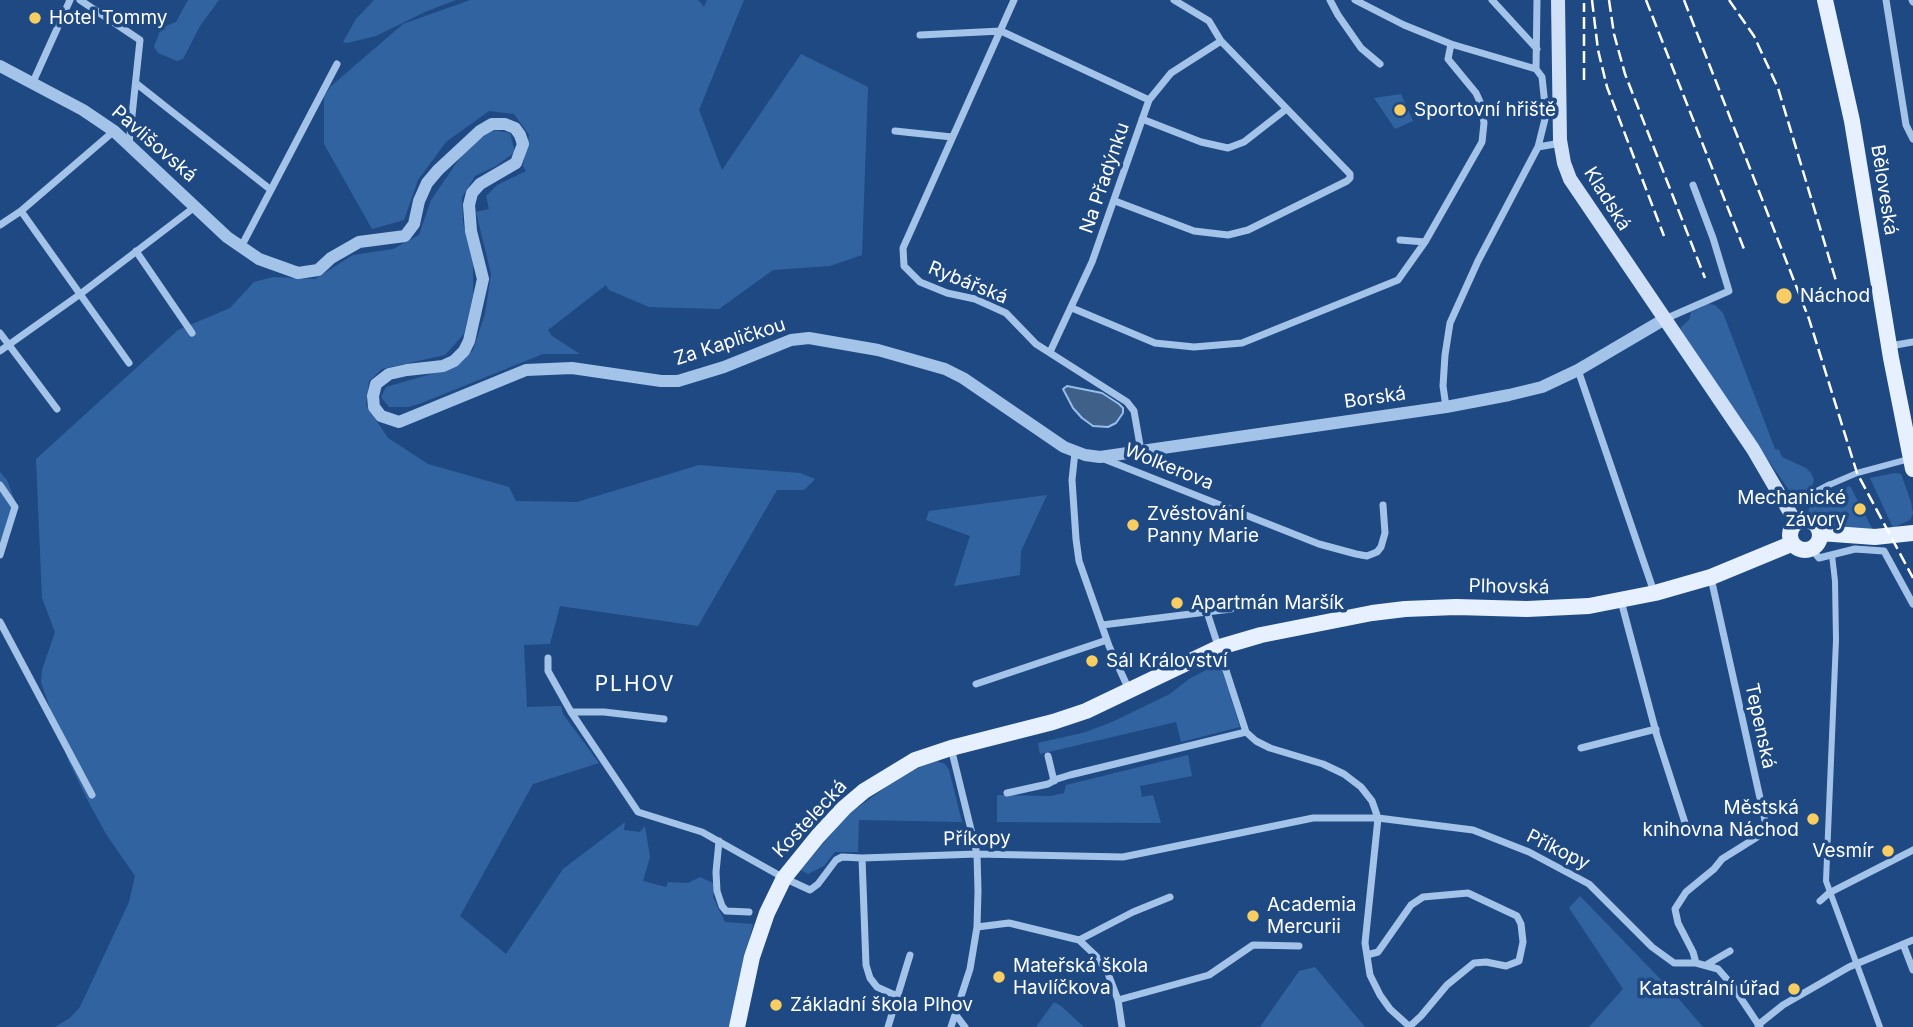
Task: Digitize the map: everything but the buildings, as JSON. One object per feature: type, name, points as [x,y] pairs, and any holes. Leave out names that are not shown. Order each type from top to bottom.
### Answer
[{"type":"main road","name":"Kladská","points":[[1558,0],[1561,143],[1564,163],[1574,186],[1667,318],[1753,449],[1796,523]]},
{"type":"main road","name":"Běloveská","points":[[1825,0],[1852,121],[1889,346],[1912,462]]},
{"type":"main road","points":[[1804,521],[1812,522],[1820,533],[1818,542],[1811,548],[1801,550],[1791,544],[1789,534],[1796,523],[1804,521]]},
{"type":"main road","points":[[1820,533],[1875,537],[1912,533]]},
{"type":"main road","name":"Plhovská","points":[[1130,692],[1220,647],[1261,635],[1372,612],[1456,607],[1565,608],[1621,600],[1711,577],[1791,544]]},
{"type":"main road","name":"Kostelecká","points":[[737,1027],[752,957],[767,913],[784,878],[818,836],[864,791],[909,764],[951,748],[1053,722],[1130,692]]},
{"type":"street","points":[[33,82],[71,0]]},
{"type":"street","points":[[80,0],[140,40],[130,144]]},
{"type":"street","name":"Rybářská","points":[[1014,0],[903,248],[904,266],[920,282],[947,293],[975,299],[1006,313],[1036,344],[1127,402],[1134,411],[1141,451]]},
{"type":"street","points":[[1115,201],[1194,231],[1228,235],[1248,230],[1350,178],[1350,174],[1221,41],[1209,22],[1174,0]]},
{"type":"street","points":[[1330,0],[1361,47],[1380,64]]},
{"type":"street","points":[[1355,0],[1451,44],[1536,69],[1542,77],[1546,115],[1538,147],[1478,261],[1450,323],[1444,365],[1446,407]]},
{"type":"street","points":[[1492,0],[1538,49]]},
{"type":"street","points":[[1536,69],[1537,0]]},
{"type":"street","points":[[1886,0],[1906,125],[1913,139]]},
{"type":"street","points":[[920,35],[1001,31],[1149,100]]},
{"type":"street","name":"Na Přadýnku","points":[[1050,352],[1092,262],[1149,100],[1171,73],[1221,41]]},
{"type":"street","points":[[1072,308],[1155,343],[1194,347],[1242,343],[1398,280],[1425,242],[1477,155],[1484,135],[1481,104],[1476,93],[1448,59],[1451,44]]},
{"type":"street","points":[[241,247],[337,64]]},
{"type":"street","name":"Pavlišovská","points":[[0,66],[83,110],[114,131],[227,236],[272,266]]},
{"type":"street","points":[[137,84],[271,190]]},
{"type":"street","points":[[1142,119],[1201,142],[1228,148],[1244,142],[1285,110]]},
{"type":"street","name":"Za Kapličkou","points":[[272,266],[298,273],[312,273],[359,242],[405,236],[414,224],[419,201],[427,183],[438,170],[480,131],[492,124],[505,124],[514,128],[523,144],[516,163],[480,184],[472,193],[469,205],[471,232],[482,279],[472,329],[464,351],[454,361],[443,366],[407,370],[381,379],[376,384],[373,396],[374,407],[381,416],[398,422],[526,370],[572,368],[678,381],[724,367],[791,340],[809,338],[831,340],[913,358],[945,369],[963,378],[1075,452]]},
{"type":"street","points":[[0,225],[114,131]]},
{"type":"street","points":[[895,131],[952,137]]},
{"type":"street","points":[[1538,147],[1561,143]]},
{"type":"street","points":[[1667,318],[1729,291],[1693,185]]},
{"type":"street","points":[[0,351],[196,206]]},
{"type":"street","points":[[20,211],[130,363]]},
{"type":"street","points":[[1400,240],[1425,242]]},
{"type":"street","points":[[136,251],[191,332]]},
{"type":"street","name":"Borská","points":[[1075,452],[1100,457],[1446,407],[1542,387],[1578,370],[1667,318]]},
{"type":"street","points":[[0,333],[57,409]]},
{"type":"street","points":[[1889,346],[1913,342]]},
{"type":"street","points":[[1578,370],[1655,593]]},
{"type":"street","points":[[1075,452],[1072,480],[1076,539],[1088,591],[1130,692]]},
{"type":"street","name":"Wolkerova","points":[[1100,457],[1319,544],[1367,556],[1381,547],[1385,533],[1383,505]]},
{"type":"street","points":[[1787,507],[1857,473],[1912,462]]},
{"type":"street","points":[[0,485],[15,507],[0,555]]},
{"type":"street","points":[[1811,548],[1818,558],[1854,549],[1884,551],[1913,604]]},
{"type":"street","points":[[1830,556],[1835,581],[1836,632],[1826,881],[1879,1024]]},
{"type":"street","name":"Tepenská","points":[[1696,963],[1678,923],[1675,909],[1686,892],[1722,859],[1762,834],[1766,825],[1711,577]]},
{"type":"street","points":[[1621,600],[1687,829]]},
{"type":"street","points":[[1102,625],[1231,610]]},
{"type":"street","points":[[1207,612],[1247,732],[1256,741],[1270,748],[1323,764],[1344,774],[1372,801],[1378,818],[1365,925],[1367,955],[1370,975],[1390,1009],[1409,1027],[1447,985],[1474,963],[1486,962],[1506,966],[1519,961],[1523,942],[1521,924],[1517,916],[1477,895],[1423,897],[1411,905],[1378,952],[1367,955]]},
{"type":"street","points":[[0,622],[92,794]]},
{"type":"street","points":[[976,684],[1107,640]]},
{"type":"street","points":[[548,658],[548,671],[571,712],[638,813],[702,832],[784,878]]},
{"type":"street","points":[[571,712],[604,712],[664,719]]},
{"type":"street","points":[[1581,748],[1656,729]]},
{"type":"street","points":[[1007,793],[1247,732]]},
{"type":"street","points":[[951,748],[977,854],[977,927],[970,969],[951,1027]]},
{"type":"street","points":[[1048,756],[1054,781]]},
{"type":"street","name":"Příkopy","points":[[784,878],[810,890],[818,884],[836,860],[842,857],[977,854],[1123,857],[1313,818],[1378,818],[1473,830],[1529,852],[1589,884],[1652,947],[1674,963],[1706,965]]},
{"type":"street","points":[[719,841],[716,872],[722,906],[726,911],[749,912]]},
{"type":"street","points":[[1820,901],[1829,893],[1913,850]]},
{"type":"street","points":[[862,858],[866,965],[870,978],[877,987],[897,996]]},
{"type":"street","points":[[1079,940],[1133,912],[1170,897]]},
{"type":"street","points":[[977,927],[1009,923],[1079,940],[1107,971],[1118,1000],[1122,1027]]},
{"type":"street","points":[[1706,965],[1718,969],[1732,985],[1759,1026],[1783,1005],[1849,967],[1913,940]]},
{"type":"street","points":[[1903,944],[1913,970]]},
{"type":"street","points":[[1118,1000],[1209,975],[1254,945],[1299,946]]},
{"type":"street","points":[[1706,965],[1730,951]]},
{"type":"street","points":[[888,1027],[911,955]]},
{"type":"street","points":[[957,1015],[965,1027]]},
{"type":"shaded area","points":[[188,0],[219,0],[200,26],[183,59],[177,61],[158,53],[154,47],[161,28],[176,22]]},
{"type":"shaded area","points":[[374,0],[456,0],[376,36],[343,42],[356,19]]},
{"type":"shaded area","points":[[470,0],[698,0],[704,7],[707,0],[744,0],[699,110],[722,170],[801,54],[868,87],[862,255],[830,266],[773,270],[719,309],[649,307],[609,290],[606,285],[548,330],[552,336],[580,354],[543,354],[419,404],[389,407],[381,397],[386,387],[455,367],[473,350],[485,314],[491,274],[476,212],[489,209],[486,196],[497,185],[526,171],[523,166],[529,135],[514,114],[489,111],[446,142],[418,180],[404,220],[372,229],[324,144],[324,97],[330,87],[403,24]]},
{"type":"shaded area","points":[[1401,94],[1413,121],[1395,129],[1374,98]]},
{"type":"shaded area","points":[[492,130],[510,133],[515,152],[496,166],[475,176],[462,197],[463,223],[473,264],[473,295],[464,334],[445,355],[382,369],[369,381],[366,405],[388,438],[428,464],[509,487],[516,501],[577,502],[699,465],[800,473],[815,479],[804,490],[777,490],[698,626],[560,606],[550,644],[524,645],[527,707],[561,706],[563,714],[599,763],[533,784],[460,916],[506,954],[563,869],[625,822],[624,830],[640,832],[645,826],[650,857],[643,881],[666,887],[668,882],[688,883],[700,877],[715,884],[713,897],[725,922],[753,924],[729,1027],[55,1027],[70,1018],[80,1007],[129,902],[135,876],[106,834],[68,760],[41,682],[42,670],[55,632],[42,598],[36,459],[178,330],[230,308],[254,282],[273,277],[315,279],[353,255],[393,249],[419,235],[431,200],[464,152]]},
{"type":"shaded area","points":[[1709,304],[1715,305],[1723,313],[1775,449],[1779,450],[1782,457],[1811,473],[1814,480],[1811,490],[1797,495],[1791,493],[1680,334],[1681,327],[1689,320],[1691,312]]},
{"type":"shaded area","points":[[1067,386],[1102,393],[1119,404],[1123,413],[1116,423],[1108,427],[1093,426],[1073,408],[1063,389]]},
{"type":"shaded area","points":[[0,472],[7,480],[15,501],[0,545]]},
{"type":"shaded area","points":[[1901,474],[1913,514],[1910,520],[1893,528],[1870,478]]},
{"type":"shaded area","points":[[1850,486],[1874,532],[1834,527],[1814,518],[1808,512],[1812,499],[1817,502]]},
{"type":"shaded area","points":[[1047,495],[1021,551],[1020,575],[954,586],[970,536],[926,520],[929,511]]},
{"type":"shaded area","points":[[1221,667],[1240,727],[1181,742],[1176,722],[1040,754],[1038,743],[1086,732],[1114,721],[1170,694],[1189,679],[1210,668]]},
{"type":"shaded area","points":[[1188,755],[1192,776],[1140,786],[1142,797],[1153,795],[1161,823],[997,822],[997,795],[1051,796],[1064,793],[1066,785]]},
{"type":"shaded area","points":[[936,761],[945,764],[949,770],[962,822],[859,820],[858,852],[835,852],[824,866],[808,874],[801,870],[846,816],[886,787],[925,764]]},
{"type":"shaded area","points":[[1580,896],[1703,1027],[1589,1027],[1623,989],[1569,908]]},
{"type":"shaded area","points":[[1315,967],[1365,1027],[1260,1027],[1299,971]]},
{"type":"shaded area","points":[[1054,1002],[1061,1006],[1084,1027],[1036,1027]]},
{"type":"railway","points":[[1592,0],[1598,50],[1607,87],[1664,236]]},
{"type":"railway","points":[[1609,0],[1614,34],[1625,74],[1705,278]]},
{"type":"railway","points":[[1646,0],[1744,249]]},
{"type":"railway","points":[[1684,0],[1809,319],[1857,473],[1913,578]]},
{"type":"railway","points":[[1729,0],[1754,36],[1778,88],[1836,281]]},
{"type":"railway","points":[[1584,3],[1584,80]]},
{"type":"place","name":"Hotel Tommy","points":[[35,18]]},
{"type":"place","name":"Sportovní hřiště","points":[[1400,110]]},
{"type":"place","name":"Náchod","points":[[1784,296]]},
{"type":"place","name":"Mechanické závory","points":[[1860,509]]},
{"type":"place","name":"Zvěstování Panny Marie","points":[[1133,525]]},
{"type":"place","name":"Apartmán Maršík","points":[[1177,603]]},
{"type":"place","name":"Sál Království","points":[[1092,661]]},
{"type":"place","name":"Městská knihovna Náchod","points":[[1813,819]]},
{"type":"place","name":"Vesmír","points":[[1888,851]]},
{"type":"place","name":"Academia Mercurii","points":[[1253,916]]},
{"type":"place","name":"Mateřská škola Havlíčkova","points":[[999,977]]},
{"type":"place","name":"Katastrální úřad","points":[[1794,989]]},
{"type":"place","name":"Základní škola Plhov","points":[[776,1005]]},
{"type":"district","name":"PLHOV","points":[[635,685]]}]
